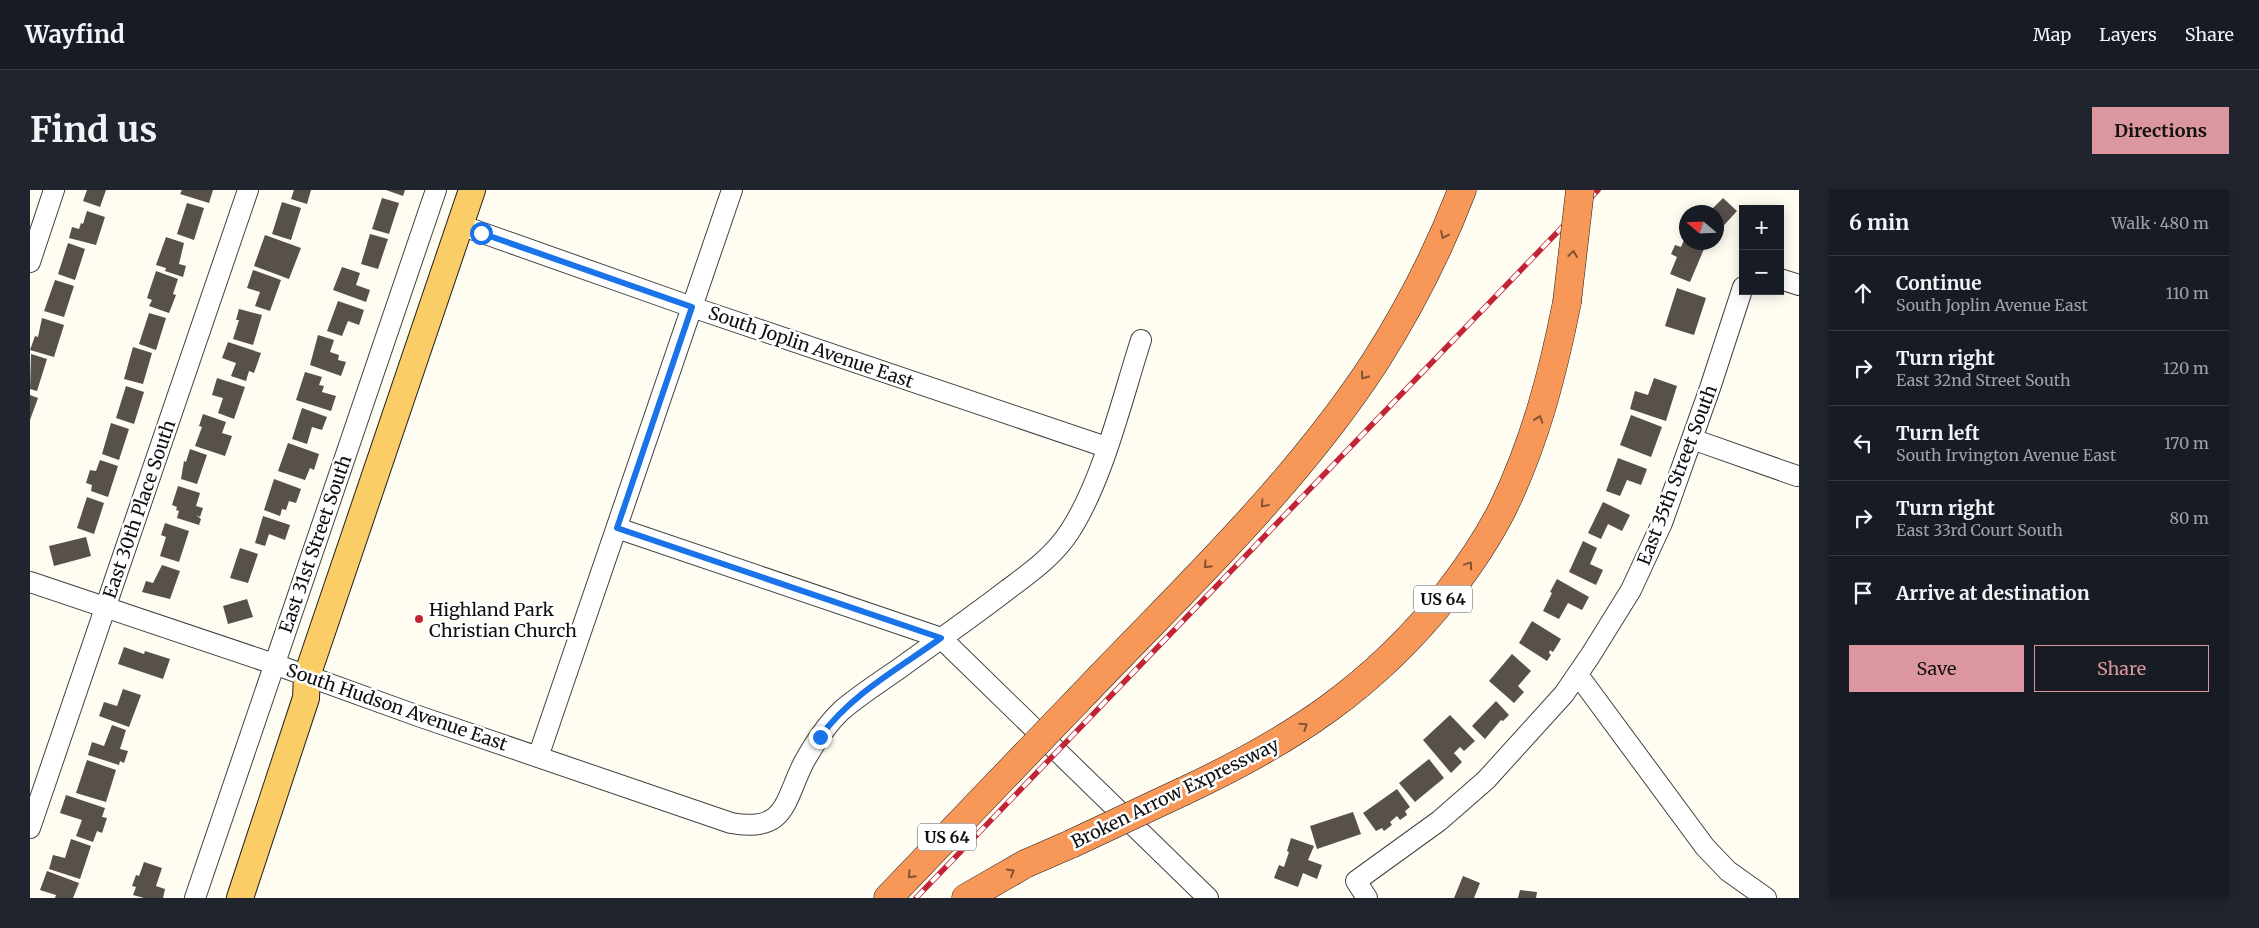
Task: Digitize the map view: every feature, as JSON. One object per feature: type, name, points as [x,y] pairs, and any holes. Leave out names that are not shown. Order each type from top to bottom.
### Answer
[{"type":"highway","name":"US 64","points":[[888,898],[1241,530],[1293,470],[1374,363],[1402,317],[1431,263],[1462,190]]},
{"type":"highway","name":"Broken Arrow Expressway","points":[[966,898],[1026,864],[1238,766],[1268,749],[1354,691],[1388,660],[1442,600],[1486,540],[1519,474],[1546,398],[1567,302],[1580,190]]},
{"type":"main road","name":"East 31st Street South","points":[[240,898],[306,698],[306,676],[472,190]]},
{"type":"main road","name":"East 31st Street South","points":[[222,898],[292,693],[306,676]]},
{"type":"street","points":[[30,262],[54,190]]},
{"type":"street","name":"East 30th Place South","points":[[30,828],[248,190]]},
{"type":"street","name":"East 31st Street South","points":[[195,898],[436,190]]},
{"type":"street","points":[[538,757],[732,190]]},
{"type":"street","name":"South Joplin Avenue East","points":[[460,225],[692,307],[1106,447]]},
{"type":"street","points":[[1784,279],[1799,285]]},
{"type":"street","name":"East 35th Street South","points":[[1367,898],[1356,881],[1439,821],[1486,780],[1550,712],[1578,675],[1631,590],[1662,523],[1740,295]]},
{"type":"street","points":[[941,638],[984,609],[1033,571],[1055,550],[1070,531],[1081,511],[1106,447],[1141,340]]},
{"type":"street","points":[[1692,439],[1797,476]]},
{"type":"street","points":[[617,528],[941,638],[1208,898]]},
{"type":"street","name":"South Hudson Avenue East","points":[[30,582],[104,609],[274,664],[538,757],[731,822],[749,825],[764,823],[777,817],[786,804],[805,761],[835,716],[864,692],[941,638]]},
{"type":"street","points":[[1578,675],[1705,847],[1728,871],[1766,898]]},
{"type":"building","points":[[87,190],[106,190],[100,207],[83,201]]},
{"type":"building","points":[[182,190],[213,190],[209,203],[180,194]]},
{"type":"building","points":[[294,190],[311,190],[307,204],[291,199]]},
{"type":"building","points":[[386,190],[405,190],[403,196]]},
{"type":"building","points":[[382,198],[399,203],[389,234],[372,229]]},
{"type":"building","points":[[1723,198],[1737,211],[1724,225],[1724,205],[1716,205]]},
{"type":"building","points":[[282,202],[301,208],[291,240],[272,234]]},
{"type":"building","points":[[187,203],[204,208],[194,240],[177,234]]},
{"type":"building","points":[[87,211],[105,217],[96,245],[69,238],[72,227],[79,229],[81,223],[83,224]]},
{"type":"building","points":[[370,234],[388,239],[378,269],[361,264]]},
{"type":"building","points":[[265,235],[301,248],[289,279],[254,266]]},
{"type":"building","points":[[166,237],[184,243],[179,264],[186,266],[183,277],[165,271],[166,268],[156,265]]},
{"type":"building","points":[[68,243],[85,249],[75,280],[58,274]]},
{"type":"building","points":[[1675,245],[1679,246],[1679,250],[1704,250],[1690,282],[1670,274],[1677,257],[1671,254]]},
{"type":"building","points":[[342,267],[360,273],[356,285],[370,290],[366,302],[333,290]]},
{"type":"building","points":[[253,270],[281,280],[270,311],[255,306],[260,292],[247,288]]},
{"type":"building","points":[[156,271],[178,279],[173,294],[176,295],[169,313],[149,306],[152,300],[147,298]]},
{"type":"building","points":[[55,280],[74,286],[64,317],[44,311]]},
{"type":"building","points":[[1677,288],[1706,298],[1694,335],[1665,326]]},
{"type":"building","points":[[338,301],[364,310],[359,325],[348,321],[342,336],[327,331]]},
{"type":"building","points":[[239,309],[262,315],[253,345],[233,339],[239,320],[236,320]]},
{"type":"building","points":[[149,313],[166,318],[156,350],[139,344]]},
{"type":"building","points":[[42,318],[64,325],[54,357],[30,350],[35,336],[38,337]]},
{"type":"building","points":[[318,335],[334,340],[330,352],[339,355],[338,360],[346,362],[341,376],[310,365]]},
{"type":"building","points":[[228,342],[261,353],[254,373],[249,371],[246,381],[231,376],[236,363],[222,358]]},
{"type":"building","points":[[133,347],[152,353],[143,384],[124,379]]},
{"type":"building","points":[[31,354],[47,359],[37,391],[30,389]]},
{"type":"building","points":[[305,372],[322,377],[319,385],[324,386],[322,392],[336,396],[331,411],[296,400]]},
{"type":"building","points":[[217,378],[245,387],[234,419],[218,413],[223,398],[212,395]]},
{"type":"building","points":[[1654,378],[1677,386],[1666,421],[1630,409],[1635,391],[1648,395]]},
{"type":"building","points":[[126,386],[144,392],[134,424],[116,418]]},
{"type":"building","points":[[30,395],[38,398],[30,420]]},
{"type":"building","points":[[302,408],[327,417],[322,430],[312,427],[307,444],[292,439]]},
{"type":"building","points":[[203,414],[226,422],[222,433],[232,436],[225,456],[195,446],[202,427],[199,426]]},
{"type":"building","points":[[1631,415],[1662,427],[1651,457],[1620,445]]},
{"type":"building","points":[[111,423],[129,429],[119,460],[102,454]]},
{"type":"building","points":[[288,443],[319,454],[314,470],[310,468],[305,480],[278,471]]},
{"type":"building","points":[[190,449],[207,455],[197,484],[181,479],[184,461],[186,462]]},
{"type":"building","points":[[1618,458],[1647,469],[1641,485],[1627,480],[1620,496],[1606,491]]},
{"type":"building","points":[[100,460],[118,466],[108,497],[91,491],[92,485],[86,483],[90,470],[96,471]]},
{"type":"building","points":[[274,479],[301,489],[296,503],[289,501],[286,510],[282,509],[280,516],[264,510]]},
{"type":"building","points":[[178,486],[200,493],[196,506],[203,508],[200,517],[196,515],[201,519],[199,525],[177,518],[179,511],[176,510],[177,507],[172,505]]},
{"type":"building","points":[[87,497],[104,503],[94,534],[77,528]]},
{"type":"building","points":[[1603,502],[1630,515],[1622,531],[1608,524],[1601,539],[1588,533]]},
{"type":"building","points":[[263,516],[290,525],[285,540],[269,534],[265,546],[255,543]]},
{"type":"building","points":[[165,523],[189,531],[179,562],[160,556],[166,537],[161,535]]},
{"type":"building","points":[[86,537],[91,556],[54,566],[49,546]]},
{"type":"building","points":[[1583,541],[1597,548],[1590,564],[1603,570],[1596,585],[1569,572]]},
{"type":"building","points":[[240,548],[258,554],[248,583],[230,578]]},
{"type":"building","points":[[162,565],[180,571],[170,599],[142,592],[146,581],[153,583]]},
{"type":"building","points":[[1557,579],[1589,597],[1582,610],[1568,603],[1559,619],[1543,611]]},
{"type":"building","points":[[247,599],[253,617],[228,624],[223,606]]},
{"type":"building","points":[[1532,621],[1561,639],[1553,652],[1550,650],[1549,653],[1551,655],[1547,661],[1519,643]]},
{"type":"building","points":[[124,647],[144,654],[145,651],[170,659],[163,679],[118,664]]},
{"type":"building","points":[[1512,654],[1531,671],[1518,686],[1524,692],[1514,703],[1489,681]]},
{"type":"building","points":[[123,689],[141,695],[129,727],[99,716],[104,702],[117,706]]},
{"type":"building","points":[[1496,701],[1509,715],[1503,721],[1501,720],[1485,739],[1472,726]]},
{"type":"building","points":[[1450,715],[1475,741],[1464,751],[1460,747],[1454,753],[1462,762],[1451,773],[1423,740]]},
{"type":"building","points":[[112,725],[126,730],[120,749],[128,751],[124,763],[120,761],[119,765],[88,755],[92,742],[104,746]]},
{"type":"building","points":[[1429,759],[1444,778],[1415,802],[1399,783]]},
{"type":"building","points":[[87,760],[116,770],[106,802],[76,793]]},
{"type":"building","points":[[1397,789],[1410,807],[1405,811],[1407,815],[1400,820],[1397,816],[1390,822],[1392,825],[1384,831],[1382,828],[1376,831],[1363,813]]},
{"type":"building","points":[[66,795],[105,808],[102,817],[107,818],[102,833],[97,831],[93,842],[76,836],[82,820],[60,813]]},
{"type":"building","points":[[1353,812],[1361,834],[1317,849],[1310,826]]},
{"type":"building","points":[[1291,838],[1314,846],[1308,860],[1322,865],[1317,879],[1303,873],[1298,887],[1274,878],[1279,865],[1284,867]]},
{"type":"building","points":[[71,839],[91,846],[80,879],[49,869],[53,855],[65,858]]},
{"type":"building","points":[[144,862],[162,868],[156,886],[165,889],[163,898],[144,898],[133,895],[136,887],[132,886],[136,875],[139,876]]},
{"type":"building","points":[[47,871],[79,883],[73,898],[55,898],[56,895],[40,890]]},
{"type":"building","points":[[1463,876],[1480,883],[1474,898],[1454,898]]},
{"type":"building","points":[[1520,890],[1537,892],[1536,898],[1518,898]]},
{"type":"railway","points":[[916,898],[1598,190]]},
{"type":"place","name":"Highland Park Christian Church","points":[[419,619]]},
{"type":"route","points":[[481,233],[692,307],[617,528],[941,638],[864,692],[835,716],[820,737]]}]
